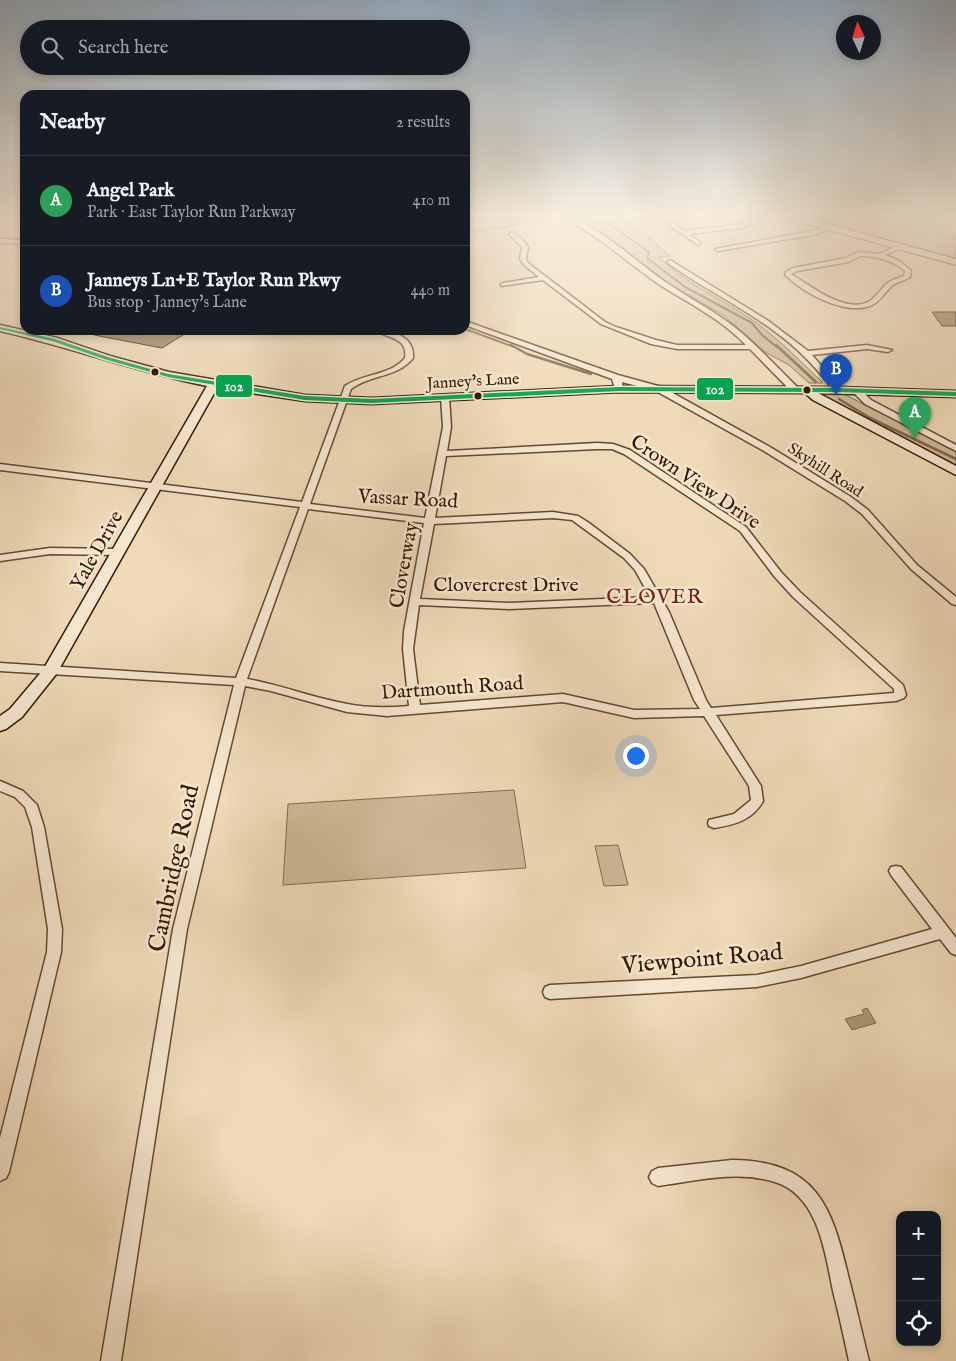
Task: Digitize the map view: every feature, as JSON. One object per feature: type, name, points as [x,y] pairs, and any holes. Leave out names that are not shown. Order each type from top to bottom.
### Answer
[{"type":"main road","name":"Janney's Lane","points":[[0,328],[20,333]]},
{"type":"main road","name":"Janney's Lane","points":[[30,335],[146,370],[280,395],[343,400],[619,389],[856,390],[956,394]]},
{"type":"main road","name":"Yale Drive","points":[[0,725],[22,706],[51,670],[214,384]]},
{"type":"main road","points":[[801,390],[956,471]]},
{"type":"street","points":[[503,285],[544,278],[608,326],[654,342],[677,347],[751,347]]},
{"type":"street","points":[[655,278],[715,315],[801,390]]},
{"type":"street","points":[[692,278],[766,321],[804,354],[838,390]]},
{"type":"street","points":[[791,278],[829,300],[850,307],[865,306],[880,296],[890,284],[904,280],[906,278]]},
{"type":"street","name":"Skyhill Road","points":[[470,325],[615,377],[656,389],[767,449],[848,499],[865,512],[914,567],[956,602]]},
{"type":"street","points":[[343,400],[351,386],[398,368],[409,358],[409,347],[404,340],[392,335]]},
{"type":"street","points":[[804,354],[867,347],[888,350]]},
{"type":"street","points":[[615,377],[619,383],[619,389]]},
{"type":"street","points":[[856,390],[868,402],[956,448]]},
{"type":"street","name":"Cloverway","points":[[415,710],[408,649],[414,602],[447,427],[445,397]]},
{"type":"street","name":"Cambridge Road","points":[[111,1361],[180,929],[240,682],[343,400]]},
{"type":"street","name":"Crown View Drive","points":[[442,454],[597,446],[613,447],[626,452],[743,529],[755,540],[788,586],[899,688]]},
{"type":"street","name":"Vassar Road","points":[[0,466],[429,521],[553,515],[575,518],[627,556],[639,569],[657,600],[680,648],[692,683],[755,786],[758,794],[757,801],[746,814],[737,819],[714,823]]},
{"type":"street","points":[[0,558],[50,551],[118,552]]},
{"type":"street","name":"Clovercrest Drive","points":[[414,602],[509,606],[657,600]]},
{"type":"street","name":"Dartmouth Road","points":[[0,667],[240,682],[271,687],[365,712],[387,712],[563,698],[634,714],[708,712],[896,697],[900,695],[899,688]]},
{"type":"street","points":[[0,786],[19,794],[31,805],[38,827],[55,929],[54,952],[0,1172]]},
{"type":"street","points":[[896,871],[956,949]]},
{"type":"street","name":"Viewpoint Road","points":[[550,992],[757,980],[802,972],[942,932]]},
{"type":"street","points":[[658,1177],[729,1169],[749,1169],[777,1174],[802,1190],[820,1213],[831,1242],[859,1361]]},
{"type":"shaded area","points":[[661,278],[684,278],[739,311],[761,326],[823,383],[809,383],[789,365],[765,352],[723,315]]},
{"type":"shaded area","points":[[844,394],[956,452],[956,466],[825,398],[823,395]]},
{"type":"shaded area","points":[[514,790],[526,868],[283,885],[288,804]]},
{"type":"shaded area","points":[[618,845],[628,885],[604,886],[595,846]]},
{"type":"shaded area","points":[[867,1008],[876,1023],[852,1030],[845,1019],[864,1014],[862,1010]]},
{"type":"building","points":[[932,312],[956,312],[956,326],[942,326]]},
{"type":"building","points":[[94,335],[183,335],[162,348]]},
{"type":"waterway","points":[[673,278],[685,287],[752,323],[762,335],[777,347]]},
{"type":"waterway","points":[[470,331],[514,347]]},
{"type":"waterway","points":[[511,345],[527,354],[591,374]]},
{"type":"waterway","points":[[776,345],[816,382]]},
{"type":"waterway","points":[[839,399],[870,418],[956,459]]},
{"type":"transit line","name":"102","points":[[0,328],[20,333]]},
{"type":"transit line","name":"102","points":[[31,335],[168,375],[305,398],[372,401],[619,389],[838,390],[956,394]]},
{"type":"place","name":"Janneys Ln+E Taylor Run Pkwy","points":[[836,395]]},
{"type":"place","name":"Angel Park","points":[[915,438]]},
{"type":"district","name":"CLOVER","points":[[655,596]]}]
